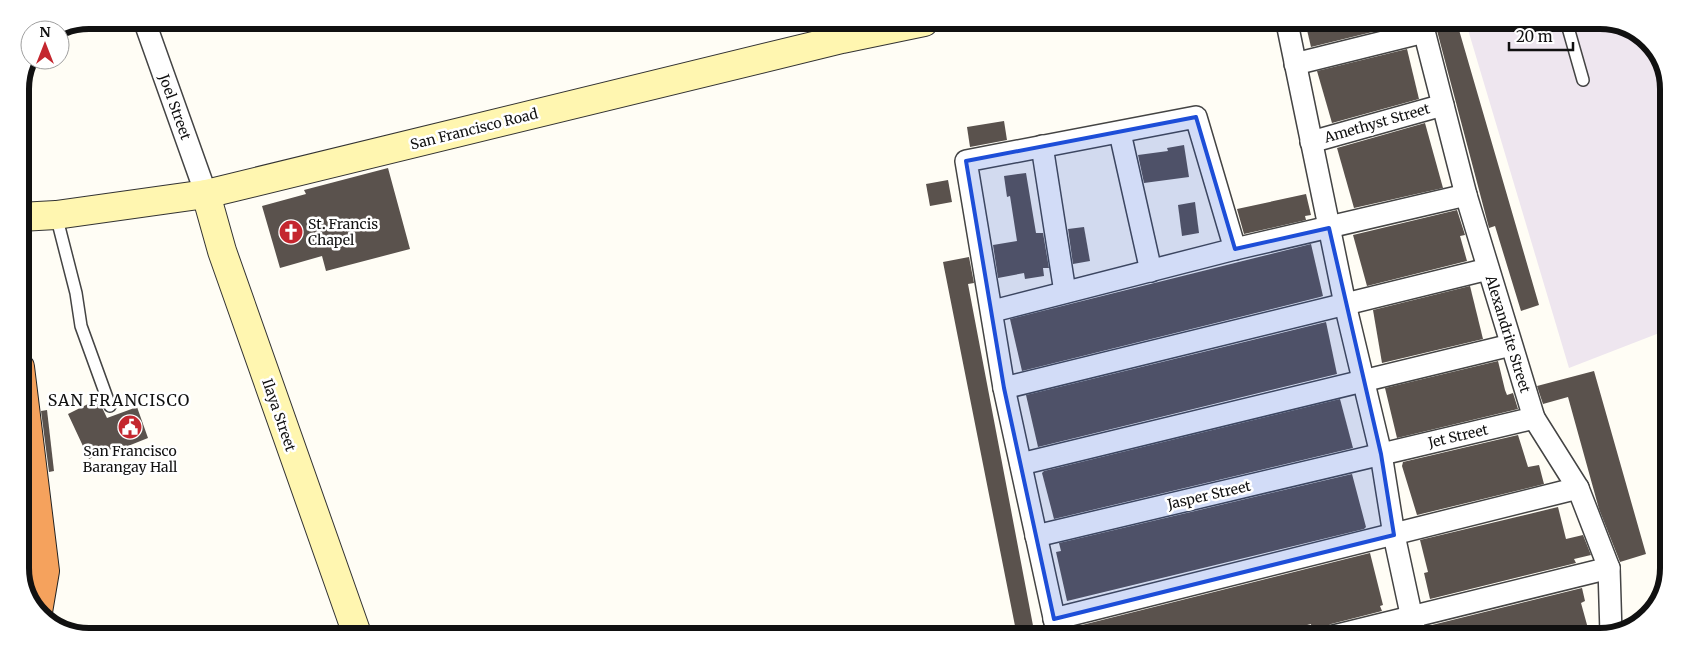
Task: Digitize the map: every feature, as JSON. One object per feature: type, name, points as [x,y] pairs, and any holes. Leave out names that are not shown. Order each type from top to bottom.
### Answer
[{"type":"highway","points":[[29,440],[45,571],[40,603]]},
{"type":"main road","name":"San Francisco Road","points":[[29,216],[56,215],[206,194],[833,41],[890,29]]},
{"type":"main road","name":"Ilaya Street","points":[[206,194],[226,261],[354,628]]},
{"type":"street","name":"Joel Street","points":[[147,29],[206,194]]},
{"type":"street","points":[[1288,29],[1362,382],[1381,454],[1394,536],[1414,627],[1609,568]]},
{"type":"street","points":[[1296,64],[1419,29]]},
{"type":"street","name":"Alexandrite Street","points":[[1423,29],[1466,195],[1510,345],[1534,418],[1578,488],[1609,568],[1611,627]]},
{"type":"street","name":"Amethyst Street","points":[[1311,142],[1443,105]]},
{"type":"street","points":[[1235,249],[1196,117],[966,161],[993,311],[1004,388],[1056,627],[1578,488]]},
{"type":"street","points":[[1120,133],[1151,271]]},
{"type":"street","points":[[1042,146],[1065,292]]},
{"type":"street","points":[[993,311],[1235,249],[1466,195]]},
{"type":"street","points":[[1004,388],[1488,270]]},
{"type":"street","points":[[1020,464],[1510,345]]},
{"type":"street","name":"Jet Street","points":[[1381,454],[1534,418]]},
{"type":"street","name":"Jasper Street","points":[[1036,536],[1381,454]]},
{"type":"lane","points":[[1569,29],[1584,80]]},
{"type":"lane","points":[[56,215],[76,292],[81,326],[110,406]]},
{"type":"highlighted area","points":[[1196,117],[1235,249],[1329,228],[1381,454],[1394,535],[1054,619],[1004,388],[966,161]]},
{"type":"shaded area","points":[[1468,29],[1608,29],[1627,35],[1643,46],[1657,69],[1660,85],[1660,333],[1569,368]]},
{"type":"building","points":[[1311,29],[1385,29],[1311,47],[1307,30]]},
{"type":"building","points":[[1437,29],[1459,29],[1539,305],[1521,311],[1495,226],[1489,228]]},
{"type":"building","points":[[1407,49],[1419,99],[1332,123],[1317,71]]},
{"type":"building","points":[[1004,121],[1007,140],[970,147],[967,127]]},
{"type":"building","points":[[1425,123],[1443,188],[1354,208],[1337,148]]},
{"type":"building","points":[[1184,145],[1189,177],[1144,183],[1138,155],[1168,151],[1167,148]]},
{"type":"building","points":[[388,168],[410,249],[326,271],[322,256],[280,268],[262,206],[306,194],[304,190]]},
{"type":"building","points":[[1026,173],[1036,233],[1043,233],[1049,268],[1043,268],[1044,276],[1025,279],[1024,273],[998,278],[993,245],[1017,241],[1010,196],[1007,197],[1004,176]]},
{"type":"building","points":[[948,180],[952,202],[930,206],[926,184]]},
{"type":"building","points":[[1306,194],[1311,215],[1305,216],[1306,220],[1244,234],[1237,209]]},
{"type":"building","points":[[1195,202],[1199,233],[1182,236],[1178,205]]},
{"type":"building","points":[[1457,210],[1465,235],[1460,236],[1467,261],[1367,286],[1353,235]]},
{"type":"building","points":[[1084,227],[1090,261],[1073,264],[1068,229]]},
{"type":"building","points":[[1311,244],[1323,296],[1022,371],[1010,319]]},
{"type":"building","points":[[969,257],[974,283],[968,284],[1033,628],[1015,628],[943,262]]},
{"type":"building","points":[[1470,286],[1483,339],[1382,363],[1373,310]]},
{"type":"building","points":[[1326,322],[1337,374],[1038,447],[1026,395]]},
{"type":"building","points":[[1498,361],[1507,395],[1513,393],[1518,409],[1397,438],[1385,388]]},
{"type":"building","points":[[1594,371],[1646,554],[1620,562],[1599,509],[1568,397],[1543,404],[1537,386]]},
{"type":"building","points":[[98,399],[107,418],[137,407],[148,438],[123,448],[122,444],[89,459],[68,414]]},
{"type":"building","points":[[1340,399],[1353,448],[1054,519],[1042,473],[1044,471]]},
{"type":"building","points":[[47,410],[54,471],[49,472],[41,411]]},
{"type":"building","points":[[1518,435],[1528,467],[1539,465],[1544,484],[1417,515],[1402,466],[1403,462]]},
{"type":"building","points":[[1352,474],[1366,527],[1364,529],[1067,601],[1056,552],[1061,551],[1059,543]]},
{"type":"building","points":[[1558,507],[1566,539],[1583,535],[1591,555],[1574,559],[1576,563],[1430,599],[1424,573],[1428,572],[1420,540]]},
{"type":"building","points":[[1370,553],[1383,605],[1380,606],[1382,611],[1331,624],[1325,628],[1311,628],[1311,624],[1295,628],[1074,627]]},
{"type":"building","points":[[1582,588],[1585,601],[1581,603],[1588,628],[1428,628],[1428,626]]},
{"type":"place","name":"St. Francis Chapel","points":[[291,232]]},
{"type":"place","name":"San Francisco Barangay Hall","points":[[130,427]]},
{"type":"district","name":"SAN FRANCISCO","points":[[119,400]]}]
